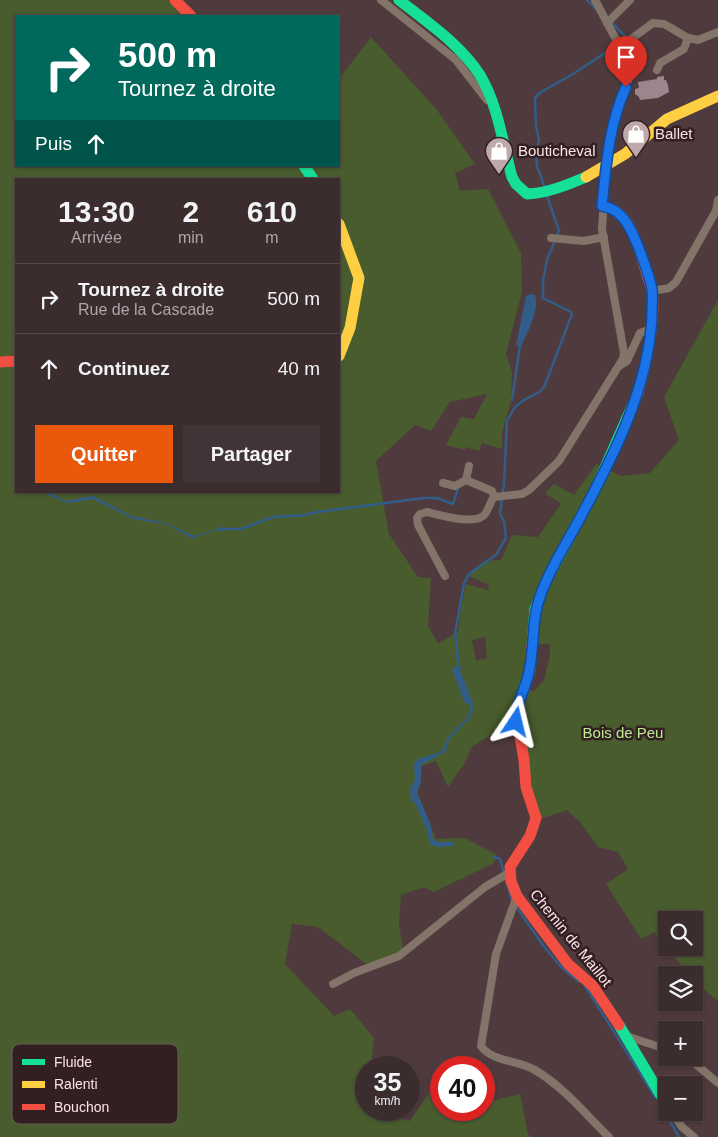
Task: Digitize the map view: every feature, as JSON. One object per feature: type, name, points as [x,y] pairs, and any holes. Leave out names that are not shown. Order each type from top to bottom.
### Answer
[{"type":"street","points":[[175,0],[190,15]]},
{"type":"street","points":[[382,0],[456,60],[493,108]]},
{"type":"street","points":[[399,0],[447,38],[470,62],[486,87],[507,160],[516,184],[528,194],[543,194],[606,167],[625,155],[660,124],[673,116],[718,96]]},
{"type":"street","points":[[466,480],[492,491],[499,497],[517,496],[529,490],[559,461],[619,366],[624,353],[604,238],[602,206],[606,167],[618,104],[628,78],[609,21],[595,0]]},
{"type":"street","points":[[609,21],[630,0]]},
{"type":"street","points":[[618,44],[653,23],[664,24],[688,38],[698,40],[718,32]]},
{"type":"street","points":[[657,70],[660,62],[684,49],[688,38]]},
{"type":"street","points":[[305,167],[312,178]]},
{"type":"street","points":[[652,291],[669,288],[676,282],[716,211],[718,200]]},
{"type":"street","points":[[333,984],[354,973],[399,956],[471,898],[506,874],[530,836],[536,818],[526,787],[524,760],[516,713],[530,671],[535,609],[547,579],[596,488],[639,392],[651,329],[652,291],[648,274],[629,225],[611,207],[602,206]]},
{"type":"street","points":[[340,227],[358,278],[350,328],[340,353]]},
{"type":"street","points":[[556,238],[584,241],[604,238]]},
{"type":"street","points":[[619,366],[627,361],[640,333],[651,329]]},
{"type":"street","points":[[0,362],[15,361]]},
{"type":"street","points":[[443,483],[455,486],[466,480],[469,466]]},
{"type":"street","points":[[445,576],[418,525],[417,518],[420,514],[426,512],[470,520],[482,517],[499,497]]},
{"type":"street","name":"Chemin de Maillot","points":[[506,874],[514,901],[568,964],[593,986],[626,1036],[658,1090]]},
{"type":"street","points":[[514,901],[496,954],[481,1046],[486,1054],[533,1069],[550,1080],[575,1102],[609,1137]]},
{"type":"street","points":[[626,1036],[658,1046]]},
{"type":"street","points":[[698,1066],[718,1083]]},
{"type":"street","points":[[678,1121],[694,1137]]},
{"type":"green space","points":[[0,0],[168,0],[184,15],[15,15],[15,167],[300,167],[307,178],[15,178],[15,354],[0,358]]},
{"type":"green space","name":"Bois de Peu","points":[[371,37],[437,110],[475,164],[455,173],[460,191],[488,189],[521,253],[522,292],[506,354],[512,372],[511,400],[502,434],[502,449],[482,443],[479,451],[466,447],[465,450],[446,445],[461,417],[474,419],[487,394],[450,402],[431,431],[415,425],[376,461],[389,534],[418,577],[431,578],[428,626],[438,643],[458,632],[466,584],[488,590],[489,585],[466,575],[484,561],[501,560],[512,535],[538,537],[561,504],[545,493],[554,484],[574,495],[596,464],[621,476],[650,473],[679,440],[664,397],[718,300],[718,1001],[703,989],[703,966],[682,966],[674,956],[703,956],[703,911],[658,911],[658,937],[654,932],[641,939],[606,884],[628,869],[618,852],[598,847],[580,822],[567,810],[537,820],[519,717],[528,689],[533,692],[544,680],[550,655],[550,644],[530,644],[527,674],[506,725],[472,747],[464,764],[448,787],[436,761],[422,766],[418,794],[436,839],[465,838],[497,855],[494,863],[434,892],[424,887],[401,895],[399,924],[403,950],[368,965],[318,927],[292,924],[285,964],[334,1016],[350,1009],[374,1038],[372,1056],[355,1056],[355,1121],[420,1121],[420,1106],[430,1091],[430,1121],[495,1121],[495,1100],[520,1094],[528,1134],[531,1137],[0,1137],[0,367],[15,366],[15,493],[340,493],[340,362],[353,329],[362,277],[340,216],[340,178],[317,178],[310,167],[340,167],[340,78]],"holes":[[[485,637],[487,658],[476,661],[472,640]]]},
{"type":"green space","points":[[340,240],[354,278],[345,327],[340,340]]},
{"type":"water","points":[[535,295],[536,307],[521,347],[516,345],[526,296]]},
{"type":"water","points":[[44,493],[50,493],[65,501],[93,496],[131,516],[166,523],[194,536],[223,527],[223,531],[217,530],[192,538],[166,524],[133,519],[93,499],[67,503]]},
{"type":"water","points":[[458,665],[461,667],[460,670],[473,703],[468,705],[464,701],[452,670]]},
{"type":"water","points":[[447,748],[445,752],[421,765],[421,782],[417,793],[430,823],[433,839],[438,842],[454,842],[453,846],[436,847],[430,844],[426,828],[416,805],[411,799],[410,790],[415,779],[415,762],[420,758],[438,753]]},
{"type":"building","points":[[664,76],[669,92],[658,98],[640,100],[635,94],[635,89],[639,88],[638,82]]},
{"type":"waterway","points":[[587,0],[596,9]]},
{"type":"waterway","points":[[611,22],[627,38],[625,39]]},
{"type":"waterway","points":[[545,188],[537,166],[536,155],[539,140],[536,126],[535,98],[541,92],[573,74],[617,45]]},
{"type":"waterway","points":[[459,668],[455,634],[464,583],[469,574],[496,555],[506,538],[504,521],[500,514],[504,483],[507,421],[515,407],[541,391],[545,385],[572,314],[543,298],[543,280],[547,260],[559,231],[547,196]]},
{"type":"waterway","points":[[512,400],[520,345]]},
{"type":"waterway","points":[[223,529],[241,529],[273,517],[305,515],[424,498],[437,498],[453,504],[458,489]]},
{"type":"waterway","points":[[444,749],[449,738],[469,717],[472,708],[470,703]]},
{"type":"waterway","points":[[494,857],[500,859],[512,901],[545,948],[564,970],[580,982]]},
{"type":"waterway","points":[[585,986],[655,1097]]},
{"type":"waterway","points":[[670,1121],[679,1137]]},
{"type":"traffic: fast","points":[[399,0],[453,43],[480,75],[496,112],[512,177],[516,184],[527,194],[557,188],[586,177]]},
{"type":"traffic: fast","points":[[305,167],[312,178]]},
{"type":"traffic: fast","points":[[532,644],[535,609],[547,579],[596,488],[638,393]]},
{"type":"traffic: fast","points":[[619,1025],[658,1091]]},
{"type":"traffic: slow","points":[[586,177],[625,154],[667,119],[718,96]]},
{"type":"traffic: slow","points":[[340,227],[359,278],[350,328],[340,353]]},
{"type":"traffic: jam","points":[[175,0],[190,15]]},
{"type":"traffic: jam","points":[[602,206],[611,208],[619,213],[630,228],[635,237],[652,291],[653,314],[644,370],[638,393]]},
{"type":"traffic: jam","points":[[0,362],[15,361]]},
{"type":"traffic: jam","points":[[532,644],[530,671],[516,713],[524,760],[526,787],[536,818],[530,836],[510,867],[511,881],[517,896],[568,964],[593,986],[619,1025]]},
{"type":"place","name":"Ballet","points":[[636,158]]},
{"type":"place","name":"Bouticheval","points":[[499,175]]},
{"type":"route","points":[[516,722],[518,705],[530,671],[533,621],[540,594],[596,488],[639,392],[651,329],[652,291],[638,246],[629,225],[620,214],[611,207],[602,206],[606,167],[618,104],[626,87]]}]
